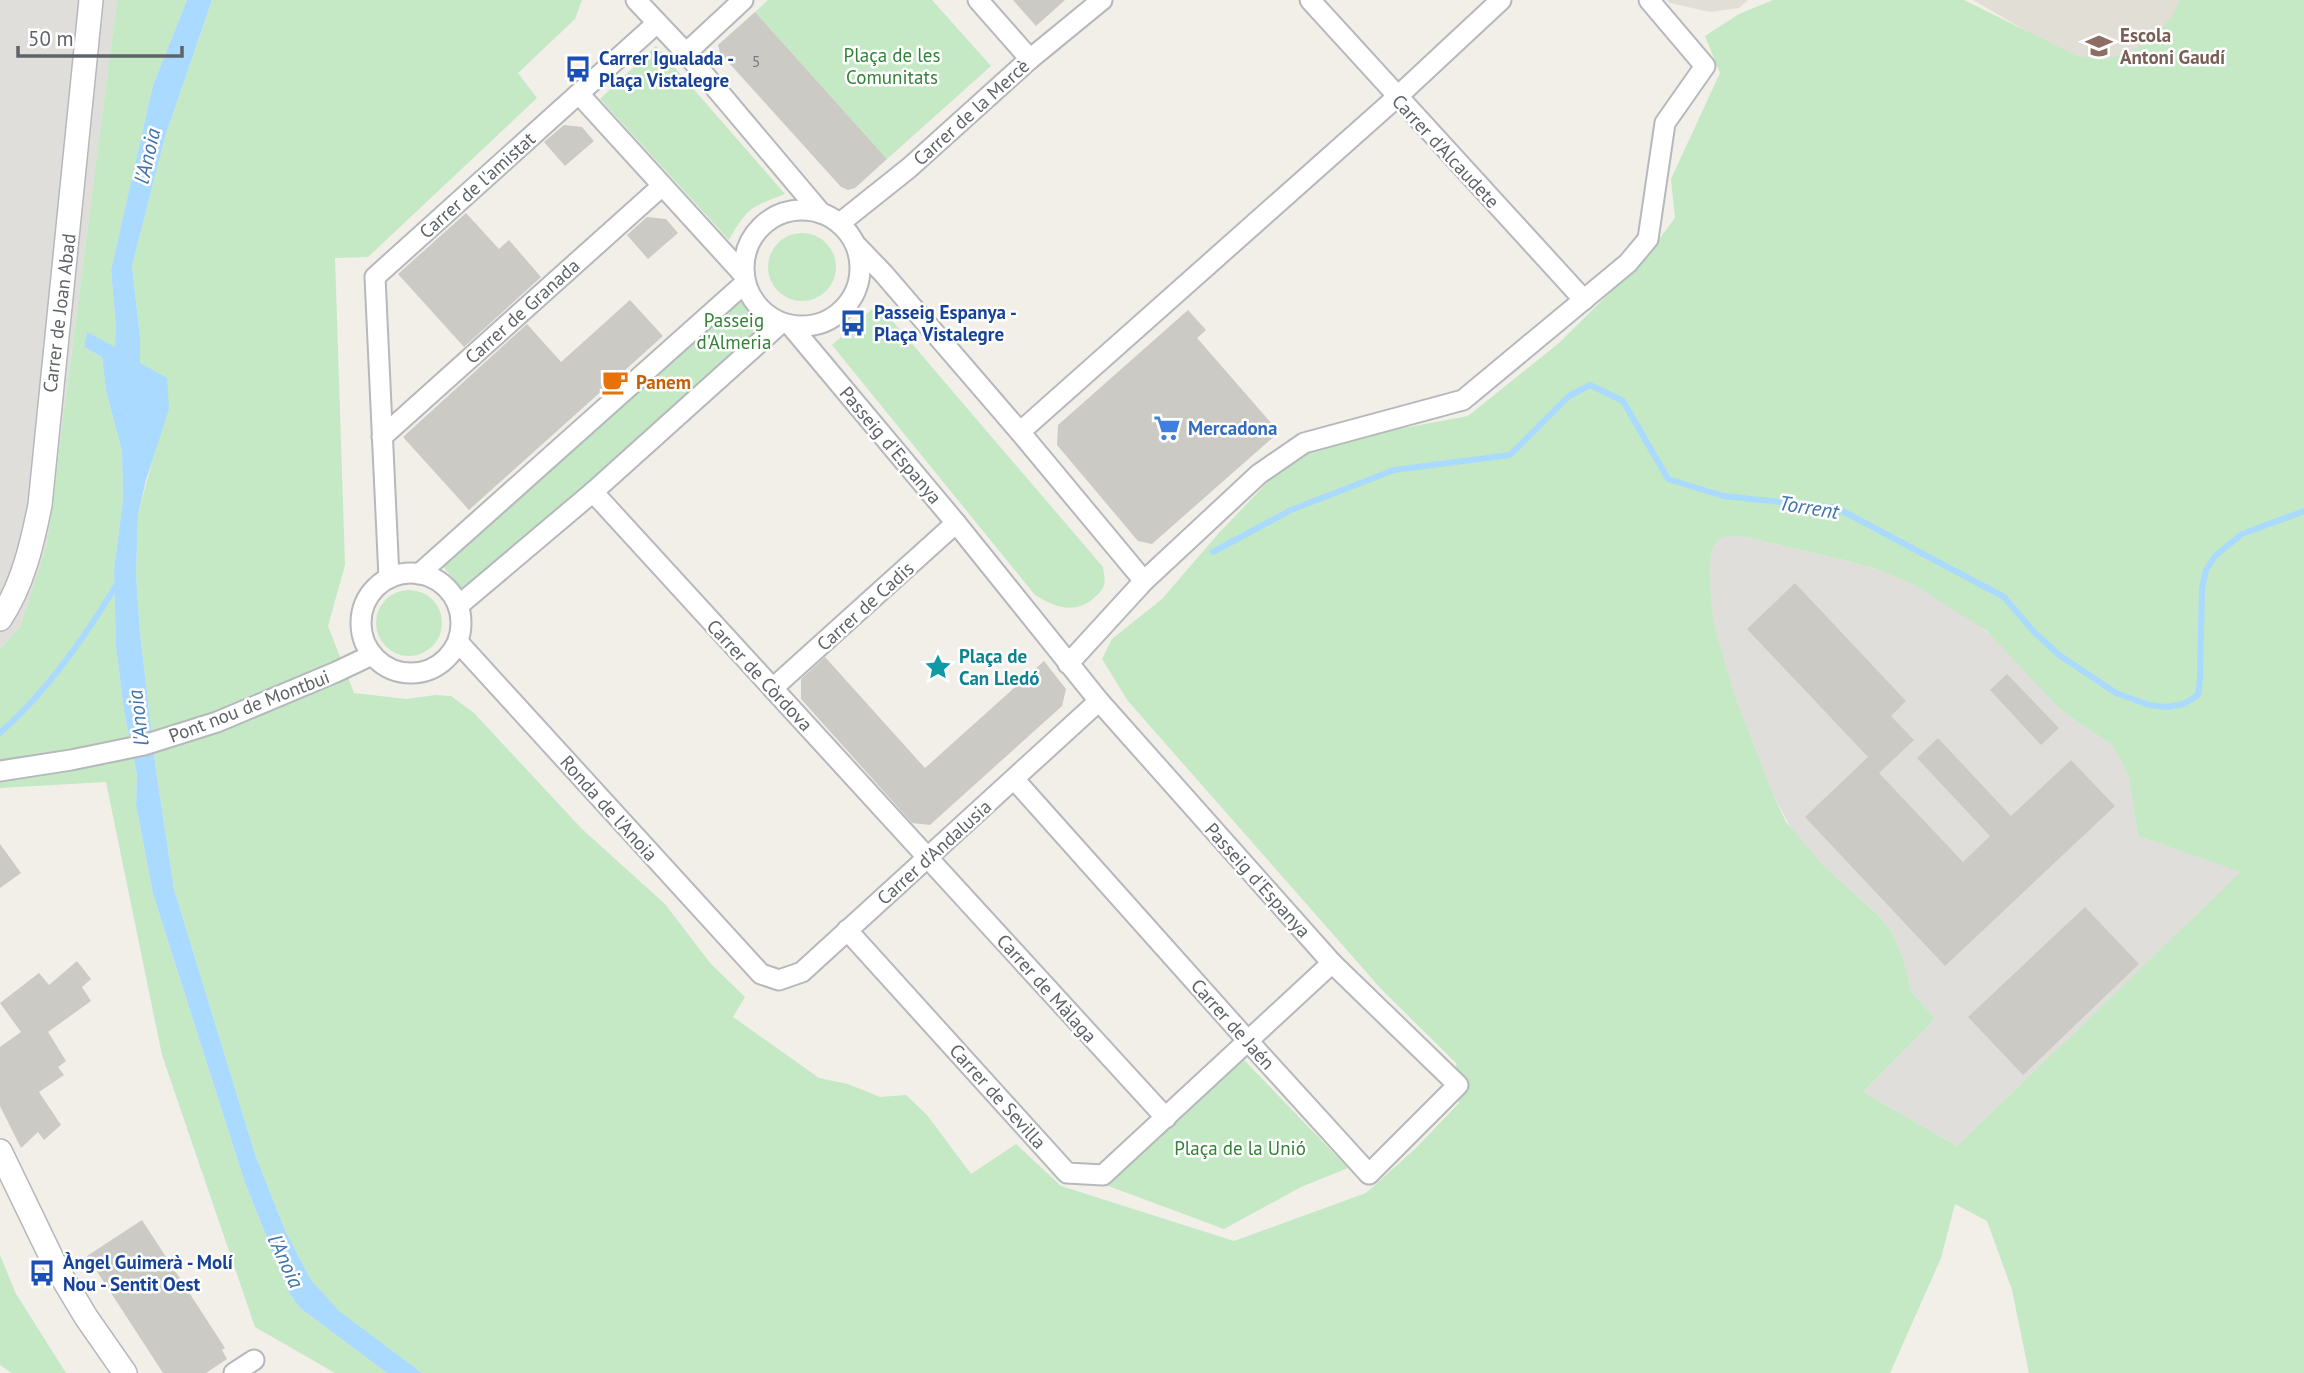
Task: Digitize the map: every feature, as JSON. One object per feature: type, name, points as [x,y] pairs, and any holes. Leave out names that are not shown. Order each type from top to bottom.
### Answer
[{"type":"street","name":"Carrer de Joan Abad","points":[[0,619],[8,608],[21,577],[31,548],[40,505],[92,0]]},
{"type":"street","points":[[636,0],[686,53],[821,213]]},
{"type":"street","points":[[686,53],[743,0]]},
{"type":"street","points":[[978,0],[1031,59]]},
{"type":"street","name":"Carrer de la Mercè","points":[[840,223],[909,168],[1031,59],[1102,0]]},
{"type":"street","name":"Carrer d'Alcaudete","points":[[1310,0],[1584,300]]},
{"type":"street","points":[[1020,432],[1397,97],[1501,0]]},
{"type":"street","points":[[1068,664],[1144,580],[1259,474],[1304,443],[1463,400],[1628,263],[1648,239],[1665,123],[1705,66],[1649,0]]},
{"type":"street","points":[[579,94],[657,23]]},
{"type":"street","name":"Passeig d'Espanya","points":[[579,94],[745,279],[753,300],[765,314],[786,325],[956,523],[1099,701],[1332,963],[1458,1085]]},
{"type":"street","name":"Carrer de l'amistat","points":[[382,437],[375,277],[579,94]]},
{"type":"street","name":"Carrer de Granada","points":[[382,437],[662,186]]},
{"type":"street","points":[[419,574],[745,279],[748,246],[765,222],[782,213],[802,209],[821,213],[840,223],[1144,580]]},
{"type":"street","points":[[458,606],[786,325],[809,327],[827,322],[842,312],[859,281],[861,263],[857,246]]},
{"type":"street","points":[[382,437],[389,578]]},
{"type":"street","name":"Carrer de Còrdova","points":[[593,492],[928,857]]},
{"type":"street","name":"Carrer de Cadis","points":[[773,688],[956,523]]},
{"type":"street","points":[[419,574],[443,584],[458,606],[461,630],[449,656],[435,667],[419,673],[393,670],[372,655],[364,642],[362,612],[377,586],[389,578],[419,574]]},
{"type":"street","name":"Ronda de l'Anoia","points":[[457,642],[761,974]]},
{"type":"street","name":"Pont nou de Montbui","points":[[0,771],[144,745],[217,722],[372,655]]},
{"type":"street","name":"Carrer d'Andalusia","points":[[761,974],[779,980],[802,972],[1099,701]]},
{"type":"street","name":"Carrer de Jaén","points":[[1014,779],[1369,1174],[1458,1085]]},
{"type":"street","name":"Carrer de Màlaga","points":[[928,857],[1166,1118]]},
{"type":"street","name":"Carrer de Sevilla","points":[[847,930],[1067,1173],[1103,1175],[1332,963]]},
{"type":"street","points":[[0,1151],[56,1267],[86,1317],[125,1373]]},
{"type":"street","points":[[234,1373],[254,1360]]},
{"type":"shaded area","points":[[0,0],[117,0],[47,544],[20,627],[0,649]]},
{"type":"shaded area","points":[[1667,0],[1748,0],[1739,8],[1710,12]]},
{"type":"shaded area","name":"Escola Antoni Gaudí","points":[[1973,0],[2194,0],[2194,19],[2097,72]]},
{"type":"shaded area","points":[[1741,536],[1879,570],[1913,583],[1959,611],[1999,641],[2062,711],[2112,745],[2128,774],[2138,836],[2242,872],[1957,1146],[1863,1092],[1935,1019],[1911,991],[1903,958],[1892,932],[1880,917],[1824,866],[1792,830],[1774,796],[1734,693],[1713,620],[1711,552],[1716,542],[1724,537]]},
{"type":"green space","points":[[117,0],[187,0],[153,85],[111,270],[115,348],[87,333],[84,347],[102,357],[106,391],[122,451],[123,500],[114,569],[116,647],[124,711],[137,775],[136,805],[153,894],[244,1180],[289,1293],[300,1308],[387,1373],[335,1373],[255,1327],[162,1055],[106,782],[0,788],[0,649],[20,627],[47,544]]},
{"type":"green space","points":[[212,0],[582,0],[575,19],[518,73],[537,98],[368,257],[335,258],[345,565],[328,626],[354,693],[406,699],[451,696],[474,713],[582,829],[665,904],[711,964],[745,997],[733,1017],[819,1078],[848,1084],[880,1097],[906,1095],[927,1115],[971,1174],[1016,1144],[1061,1186],[1234,1241],[1366,1193],[1416,1148],[1459,1103],[1456,1063],[1382,990],[1128,701],[1102,659],[1112,639],[1162,599],[1218,534],[1285,464],[1324,443],[1468,416],[1559,343],[1645,258],[1675,218],[1671,179],[1720,73],[1705,36],[1739,14],[1773,0],[1964,0],[2077,56],[2108,59],[2132,51],[2154,37],[2173,15],[2180,0],[2304,0],[2304,1373],[2029,1373],[2012,1290],[1987,1221],[1955,1204],[1941,1258],[1890,1373],[422,1373],[339,1312],[311,1280],[285,1230],[255,1154],[174,889],[156,770],[136,574],[138,515],[155,450],[140,363],[140,337],[132,266],[165,137]],"holes":[[[1741,536],[1844,560],[1913,584],[1987,631],[2062,711],[2112,745],[2128,774],[2138,836],[2241,872],[1957,1146],[1863,1092],[1935,1019],[1911,991],[1903,958],[1892,932],[1880,917],[1824,866],[1786,822],[1734,693],[1713,620],[1711,552],[1716,542],[1724,537]]]},
{"type":"green space","name":"Plaça de les Comunitats","points":[[768,0],[932,0],[991,66],[887,159],[755,12]]},
{"type":"green space","points":[[656,46],[785,194],[751,210],[729,240],[600,99]]},
{"type":"green space","points":[[795,233],[809,233],[821,238],[831,248],[836,267],[831,286],[821,296],[809,301],[795,301],[783,296],[773,286],[768,274],[768,260],[773,248],[783,238]]},
{"type":"green space","name":"Passeig d'Almeria","points":[[740,298],[768,329],[465,593],[440,563]]},
{"type":"green space","points":[[878,304],[1103,567],[1104,585],[1094,598],[1072,608],[1057,606],[1035,595],[832,345]]},
{"type":"green space","points":[[409,590],[422,592],[437,605],[442,623],[440,636],[427,651],[409,656],[396,654],[381,641],[376,623],[378,610],[391,595]]},
{"type":"green space","name":"Plaça de la Unió","points":[[1244,1060],[1348,1168],[1301,1187],[1224,1229],[1103,1184]]},
{"type":"green space","points":[[0,1255],[16,1294],[66,1373],[12,1373],[0,1365]]},
{"type":"water","name":"l'Anoia","points":[[187,0],[212,0],[165,137],[132,266],[140,337],[140,363],[167,378],[169,409],[146,480],[138,515],[136,574],[156,770],[174,889],[255,1154],[285,1230],[311,1280],[339,1311],[422,1373],[387,1373],[300,1308],[289,1293],[244,1180],[153,894],[136,805],[137,775],[124,711],[116,647],[114,569],[123,500],[122,451],[106,391],[102,357],[84,347],[87,332],[115,347],[111,270],[153,85]]},
{"type":"building","points":[[1013,0],[1065,0],[1036,26]]},
{"type":"building","points":[[755,12],[887,159],[855,188],[848,190],[841,187],[720,53],[718,45]]},
{"type":"building","points":[[564,125],[582,127],[594,141],[565,166],[544,142]]},
{"type":"building","points":[[466,213],[499,249],[509,240],[541,277],[464,347],[398,274]]},
{"type":"building","points":[[647,217],[666,219],[678,233],[648,259],[627,235]]},
{"type":"building","points":[[630,300],[663,336],[469,510],[403,437],[527,324],[561,362]]},
{"type":"building","name":"Mercadona","points":[[1188,310],[1206,330],[1197,338],[1279,432],[1152,544],[1138,541],[1057,445],[1058,425]]},
{"type":"building","points":[[1795,583],[1906,701],[1891,716],[1914,740],[1879,773],[1963,862],[1990,836],[1917,758],[1938,738],[2011,816],[2071,760],[2115,806],[1945,966],[1805,817],[1868,757],[1747,629]]},
{"type":"building","points":[[825,657],[925,768],[1044,661],[1066,689],[1062,706],[930,825],[912,823],[801,699],[801,679]]},
{"type":"building","points":[[2007,674],[2059,728],[2041,745],[1990,690]]},
{"type":"building","points":[[0,844],[21,873],[0,888]]},
{"type":"building","points":[[2085,907],[2139,964],[2023,1075],[1968,1017]]},
{"type":"building","points":[[77,961],[91,979],[82,987],[91,1001],[48,1032],[66,1061],[58,1067],[64,1075],[39,1092],[61,1125],[44,1140],[38,1132],[21,1148],[0,1106],[0,1047],[21,1032],[0,1003],[39,973],[49,985]]},
{"type":"building","points":[[142,1220],[225,1348],[222,1350],[227,1359],[206,1373],[163,1373],[87,1256]]},
{"type":"waterway","name":"Torrent","points":[[1213,552],[1291,510],[1394,470],[1510,455],[1569,396],[1590,385],[1623,401],[1668,479],[1723,496],[1837,508],[2004,597],[2034,632],[2059,655],[2116,693],[2149,705],[2166,707],[2184,704],[2198,695],[2202,588],[2206,570],[2215,556],[2242,534],[2304,511]]},
{"type":"waterway","points":[[0,733],[18,717],[65,662],[119,581]]},
{"type":"place","name":"Escola Antoni Gaudí","points":[[2099,46]]},
{"type":"place","name":"Carrer Igualada - Plaça Vistalegre","points":[[578,69]]},
{"type":"place","name":"Passeig Espanya - Plaça Vistalegre","points":[[853,323]]},
{"type":"place","name":"Panem","points":[[615,382]]},
{"type":"place","name":"Mercadona","points":[[1167,428]]},
{"type":"place","name":"Plaça de Can Lledó","points":[[938,667]]},
{"type":"place","name":"Àngel Guimerà - Molí Nou - Sentit Oest","points":[[42,1273]]}]
